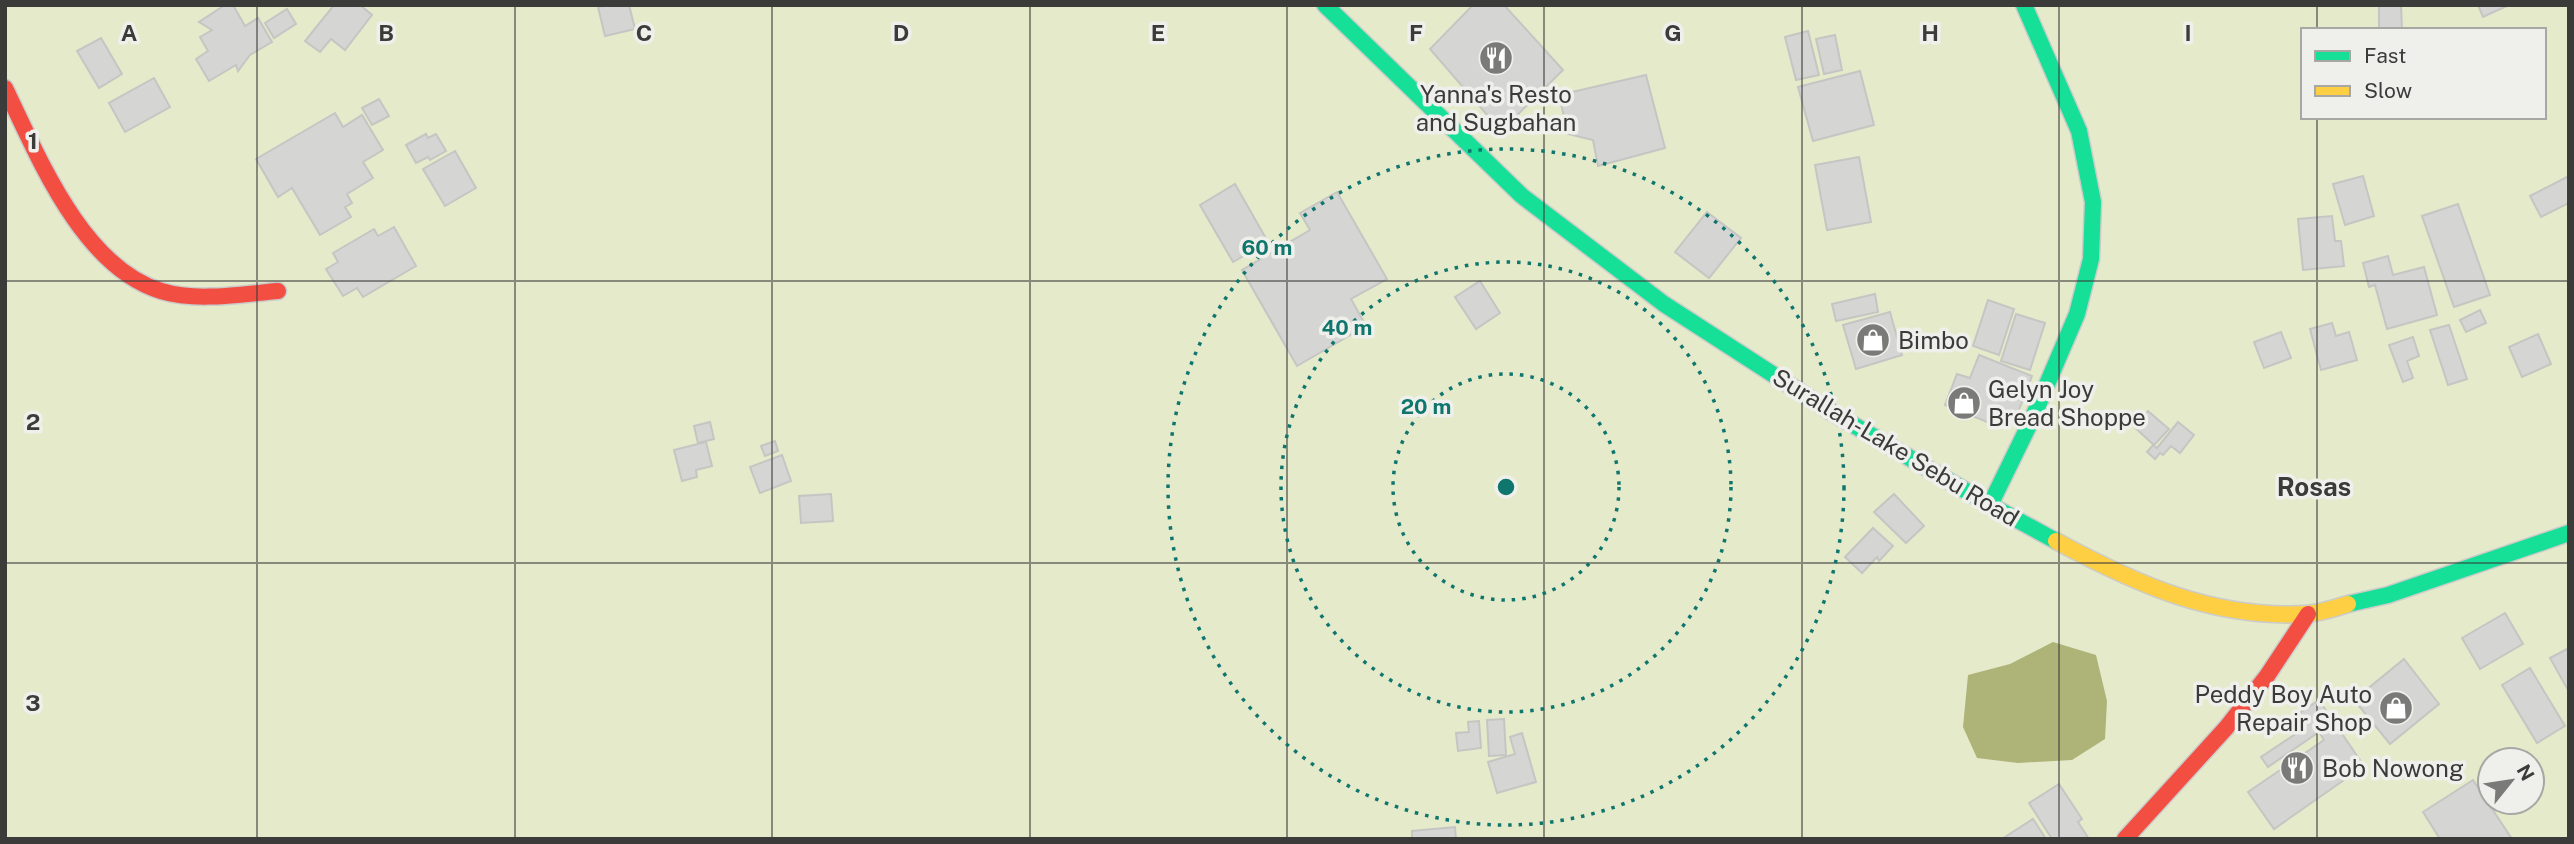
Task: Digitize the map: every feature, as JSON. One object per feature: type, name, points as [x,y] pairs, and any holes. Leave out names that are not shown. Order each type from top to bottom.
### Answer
[{"type":"main road","name":"Surallah-Lake Sebu Road","points":[[1325,5],[1521,196],[1664,304],[1828,410],[1990,506],[2120,575],[2187,600],[2246,612],[2308,614],[2388,595],[2569,533]]},
{"type":"main road","points":[[1990,506],[2033,417],[2077,314],[2091,259],[2093,202],[2079,131],[2024,5]]},
{"type":"main road","points":[[5,88],[56,188],[89,239],[120,271],[160,291],[202,295],[278,292]]},
{"type":"main road","points":[[2125,839],[2226,727],[2267,676],[2308,614]]},
{"type":"shaded area","points":[[5,5],[2569,5],[2569,839],[5,839]]},
{"type":"shaded area","points":[[2053,642],[2096,655],[2107,701],[2105,739],[2072,760],[2018,763],[1977,758],[1963,727],[1968,675],[2010,664]]},
{"type":"building","points":[[225,5],[233,5],[245,26],[258,18],[272,42],[250,55],[238,71],[236,65],[209,81],[196,59],[208,51],[200,37],[212,30],[199,22]]},
{"type":"building","points":[[334,5],[360,5],[372,15],[345,50],[331,39],[320,52],[305,41]]},
{"type":"building","points":[[629,5],[635,29],[605,36],[598,7]]},
{"type":"building","points":[[1473,5],[1504,5],[1563,70],[1501,131],[1430,49]]},
{"type":"building","points":[[2379,5],[2401,5],[2402,28],[2379,28]]},
{"type":"building","points":[[2478,5],[2509,5],[2483,17]]},
{"type":"building","points":[[287,9],[296,24],[274,38],[265,23]]},
{"type":"building","points":[[1808,31],[1819,75],[1796,80],[1785,37]]},
{"type":"building","points":[[1835,35],[1842,70],[1824,74],[1816,39]]},
{"type":"building","points":[[101,38],[122,74],[99,88],[77,51]]},
{"type":"building","points":[[1860,71],[1874,125],[1813,141],[1798,87]]},
{"type":"building","points":[[1646,75],[1665,148],[1598,166],[1593,140],[1568,134],[1559,95]]},
{"type":"building","points":[[154,78],[170,107],[125,132],[109,103]]},
{"type":"building","points":[[379,99],[389,116],[372,125],[362,108]]},
{"type":"building","points":[[335,113],[343,127],[362,115],[383,150],[363,162],[373,178],[347,194],[352,203],[345,207],[351,217],[320,235],[292,188],[278,197],[256,159]]},
{"type":"building","points":[[426,134],[428,138],[436,134],[446,151],[430,160],[428,157],[416,163],[406,145]]},
{"type":"building","points":[[455,151],[476,188],[445,206],[423,169]]},
{"type":"building","points":[[1859,157],[1871,222],[1827,230],[1815,165]]},
{"type":"building","points":[[2363,176],[2374,216],[2345,225],[2333,184]]},
{"type":"building","points":[[2569,176],[2569,203],[2541,217],[2530,196]]},
{"type":"building","points":[[1235,184],[1268,242],[1233,262],[1200,205]]},
{"type":"building","points":[[1337,192],[1387,279],[1351,299],[1366,326],[1297,366],[1242,270],[1310,230],[1300,213]]},
{"type":"building","points":[[2458,204],[2490,295],[2454,307],[2422,216]]},
{"type":"building","points":[[1707,212],[1741,238],[1709,278],[1675,252]]},
{"type":"building","points":[[2332,216],[2335,241],[2341,241],[2344,266],[2303,270],[2298,219]]},
{"type":"building","points":[[394,227],[416,266],[363,297],[357,288],[343,296],[326,269],[338,262],[333,253],[374,229],[378,236]]},
{"type":"building","points":[[2388,256],[2393,275],[2424,267],[2437,315],[2387,329],[2375,285],[2369,287],[2363,263]]},
{"type":"building","points":[[1480,281],[1500,313],[1476,329],[1455,297]]},
{"type":"building","points":[[1875,294],[1878,312],[1836,321],[1832,304]]},
{"type":"building","points":[[1988,300],[2014,309],[1999,355],[1973,346]]},
{"type":"building","points":[[2480,310],[2486,323],[2466,332],[2460,320]]},
{"type":"building","name":"Bimbo","points":[[1890,312],[1902,355],[1856,369],[1843,325]]},
{"type":"building","points":[[2016,314],[2045,323],[2030,370],[2001,361]]},
{"type":"building","points":[[2332,323],[2336,336],[2349,332],[2357,360],[2321,370],[2310,329]]},
{"type":"building","points":[[2449,325],[2467,379],[2448,385],[2430,330]]},
{"type":"building","points":[[2281,332],[2291,358],[2264,368],[2254,342]]},
{"type":"building","points":[[2538,334],[2551,364],[2522,377],[2509,347]]},
{"type":"building","points":[[2413,337],[2419,356],[2407,361],[2413,378],[2403,382],[2389,345]]},
{"type":"building","points":[[1979,355],[2032,376],[2017,415],[1998,407],[1992,424],[1945,405],[1957,374],[1970,378]]},
{"type":"building","points":[[2148,411],[2169,429],[2154,445],[2133,426]]},
{"type":"building","points":[[710,422],[714,439],[698,443],[694,426]]},
{"type":"building","points":[[2178,422],[2194,435],[2180,453],[2171,446],[2155,459],[2147,452],[2153,445],[2157,448]]},
{"type":"building","points":[[775,441],[778,451],[765,456],[761,446]]},
{"type":"building","points":[[706,442],[712,466],[696,470],[697,477],[682,481],[674,450]]},
{"type":"building","points":[[782,455],[791,481],[760,493],[750,467]]},
{"type":"building","points":[[831,494],[833,521],[801,523],[799,496]]},
{"type":"building","points":[[1894,494],[1924,526],[1906,543],[1874,512]]},
{"type":"building","points":[[1873,528],[1893,546],[1879,561],[1877,557],[1862,573],[1845,557]]},
{"type":"building","points":[[2505,613],[2523,644],[2480,669],[2462,638]]},
{"type":"building","points":[[2569,648],[2569,692],[2550,658]]},
{"type":"building","points":[[2404,659],[2439,704],[2390,744],[2354,700]]},
{"type":"building","points":[[2530,668],[2565,726],[2537,743],[2502,685]]},
{"type":"building","points":[[2319,700],[2364,766],[2274,829],[2248,792],[2324,740],[2319,732],[2268,767],[2261,757],[2297,733],[2292,727],[2286,731],[2282,725]]},
{"type":"building","points":[[1504,719],[1506,755],[1489,756],[1487,720]]},
{"type":"building","points":[[1479,721],[1481,748],[1458,751],[1456,733],[1469,732],[1468,722]]},
{"type":"building","points":[[1522,733],[1536,782],[1497,793],[1488,762],[1515,754],[1510,737]]},
{"type":"building","points":[[2473,780],[2476,785],[2476,816],[2497,816],[2512,839],[2440,839],[2423,812]]},
{"type":"building","points":[[2059,784],[2082,819],[2078,822],[2089,839],[2052,839],[2029,803]]},
{"type":"building","points":[[2033,819],[2046,839],[2002,839]]},
{"type":"building","points":[[1455,827],[1456,839],[1412,839],[1412,831]]},
{"type":"traffic: fast","points":[[1325,5],[1522,196],[1664,304],[1828,410],[2056,541]]},
{"type":"traffic: fast","points":[[1990,505],[2033,417],[2077,314],[2091,259],[2093,202],[2079,131],[2024,5]]},
{"type":"traffic: fast","points":[[2348,604],[2388,595],[2569,533]]},
{"type":"traffic: slow","points":[[2056,541],[2116,571],[2176,596],[2239,611],[2306,614],[2348,604]]},
{"type":"traffic: jam","points":[[5,88],[48,176],[66,206],[108,259],[133,278],[161,291],[189,296],[278,291]]},
{"type":"traffic: jam","points":[[2125,839],[2226,728],[2267,676],[2308,614]]},
{"type":"place","name":"Yanna's Resto and Sugbahan","points":[[1496,58]]},
{"type":"place","name":"Bimbo","points":[[1873,340]]},
{"type":"place","name":"Gelyn Joy Bread Shoppe","points":[[1964,403]]},
{"type":"place","name":"Peddy Boy Auto Repair Shop","points":[[2396,708]]},
{"type":"place","name":"Bob Nowong","points":[[2297,768]]},
{"type":"district","name":"Rosas","points":[[2314,486]]}]
